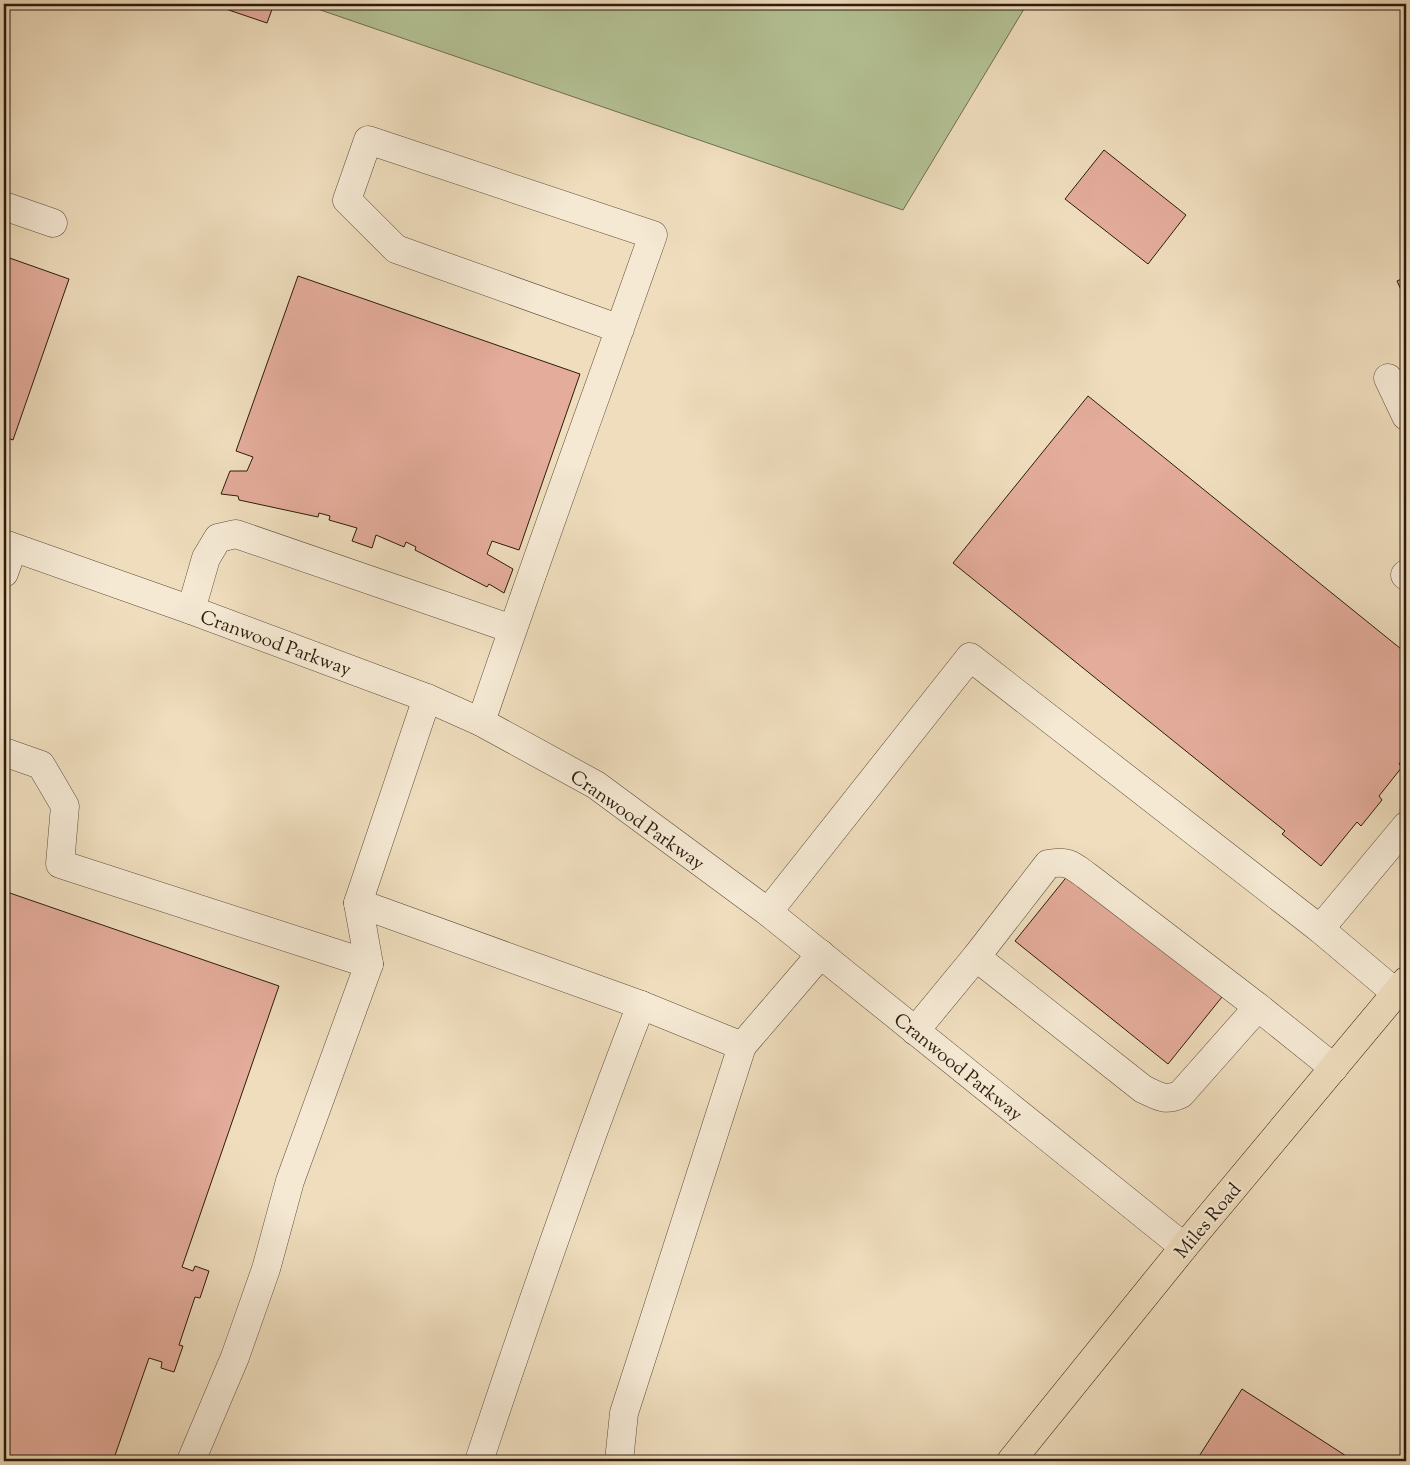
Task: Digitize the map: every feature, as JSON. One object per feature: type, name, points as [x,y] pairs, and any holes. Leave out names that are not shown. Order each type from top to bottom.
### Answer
[{"type":"main road","name":"Miles Road","points":[[1011,1461],[1184,1247],[1401,987]]},
{"type":"street","points":[[481,722],[512,630],[620,329],[653,235],[368,140],[347,200],[396,249],[620,329]]},
{"type":"street","points":[[4,206],[53,223]]},
{"type":"street","points":[[1388,378],[1406,416]]},
{"type":"street","points":[[191,610],[206,558],[218,538],[236,534],[512,630]]},
{"type":"street","points":[[4,573],[8,546]]},
{"type":"street","name":"Cranwood Parkway","points":[[8,546],[191,610],[427,698],[481,722],[596,785],[768,912],[1184,1247]]},
{"type":"street","points":[[768,912],[970,657],[1320,929],[1401,987]]},
{"type":"street","points":[[191,1461],[248,1322],[266,1269],[290,1181],[369,964],[358,902],[427,698]]},
{"type":"street","points":[[4,752],[41,765],[65,806],[60,864],[369,964]]},
{"type":"street","points":[[1320,929],[1406,826]]},
{"type":"street","points":[[915,1031],[976,957],[1048,864],[1061,862],[1072,865],[1087,876],[1258,1007],[1334,1068]]},
{"type":"street","points":[[358,902],[641,1005],[742,1046]]},
{"type":"street","points":[[619,1461],[624,1413],[742,1046],[821,954]]},
{"type":"street","points":[[976,957],[1143,1089],[1158,1097],[1171,1099],[1181,1094],[1258,1007]]},
{"type":"street","points":[[479,1461],[588,1145],[641,1005]]},
{"type":"green space","points":[[303,4],[1027,4],[903,210]]},
{"type":"building","points":[[211,4],[274,4],[267,23]]},
{"type":"building","points":[[1104,150],[1186,215],[1148,264],[1065,199]]},
{"type":"building","points":[[4,256],[69,279],[13,440],[4,437]]},
{"type":"building","points":[[298,276],[580,374],[519,550],[492,541],[487,554],[513,569],[504,593],[489,584],[487,587],[415,550],[416,547],[406,542],[404,547],[376,535],[372,548],[352,541],[357,528],[329,520],[330,516],[319,513],[318,517],[239,500],[238,496],[221,494],[230,471],[247,471],[253,457],[236,451]]},
{"type":"building","points":[[1406,277],[1406,301],[1397,281]]},
{"type":"building","points":[[1088,396],[1406,653],[1406,755],[1399,764],[1402,767],[1379,796],[1382,800],[1361,826],[1357,822],[1321,866],[1282,834],[1285,831],[953,563]]},
{"type":"building","points":[[1069,874],[1222,997],[1168,1064],[1015,941]]},
{"type":"building","points":[[4,891],[279,986],[182,1267],[193,1271],[195,1266],[209,1271],[200,1298],[195,1297],[179,1345],[183,1346],[174,1372],[161,1368],[162,1362],[149,1358],[113,1461],[4,1461]]},
{"type":"building","points":[[1242,1389],[1354,1461],[1196,1461]]}]
